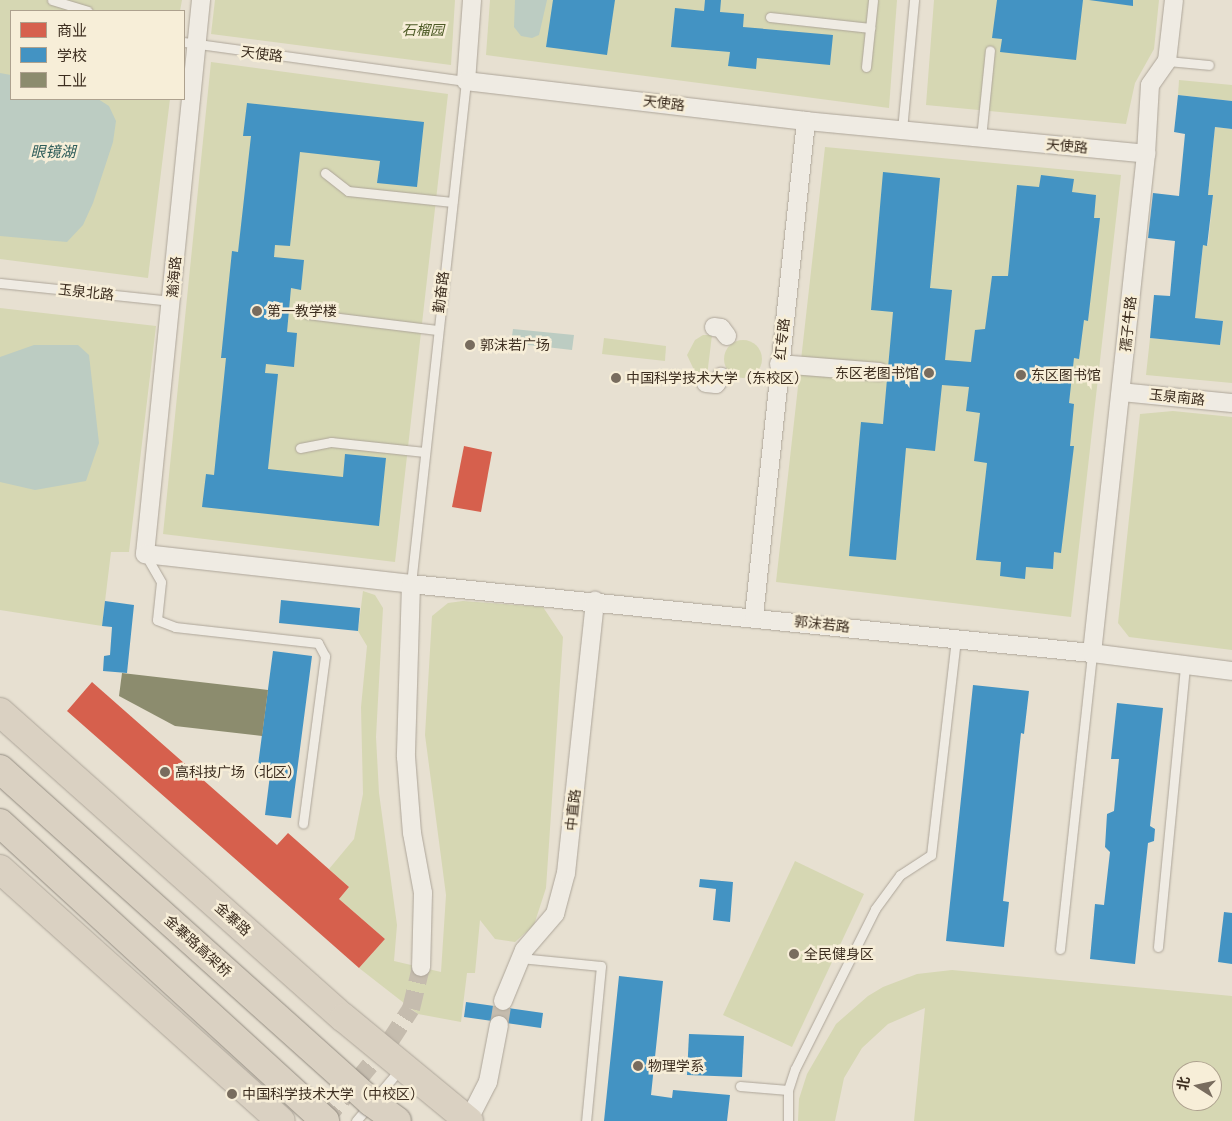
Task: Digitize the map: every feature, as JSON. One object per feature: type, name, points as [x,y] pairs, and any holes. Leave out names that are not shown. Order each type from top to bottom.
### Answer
[{"type":"highway","name":"金寨路","points":[[0,712],[402,1068],[469,1121]]},
{"type":"highway","name":"金寨路高架桥","points":[[0,769],[371,1102],[397,1121]]},
{"type":"highway","points":[[0,822],[325,1121]]},
{"type":"highway","points":[[0,869],[281,1121]]},
{"type":"street","name":"瀚海路","points":[[145,554],[172,300],[190,44],[201,0]]},
{"type":"street","name":"勤奋路","points":[[466,81],[472,0]]},
{"type":"street","name":"孺子牛路","points":[[1092,653],[1122,392],[1146,154],[1150,85],[1167,61],[1174,0]]},
{"type":"street","name":"天使路","points":[[466,81],[806,121],[1146,154]]},
{"type":"street","name":"红专路","points":[[754,616],[806,121]]},
{"type":"street","points":[[779,364],[880,372]]},
{"type":"street","name":"玉泉南路","points":[[1122,392],[1232,403]]},
{"type":"street","name":"郭沫若路","points":[[145,554],[411,584],[754,616],[1092,653],[1232,671]]},
{"type":"street","points":[[411,584],[406,757],[412,833],[423,893],[421,967]]},
{"type":"street","name":"中直路","points":[[503,1001],[520,958],[555,914],[566,873],[595,601]]},
{"type":"street","points":[[469,1121],[488,1082],[500,1025]]},
{"type":"lane","points":[[52,0],[85,10]]},
{"type":"lane","points":[[866,67],[873,0]]},
{"type":"lane","points":[[902,130],[914,0]]},
{"type":"lane","points":[[770,17],[870,28]]},
{"type":"lane","name":"天使路","points":[[190,44],[466,81]]},
{"type":"lane","points":[[981,138],[990,50]]},
{"type":"lane","points":[[1167,61],[1209,65]]},
{"type":"lane","name":"勤奋路","points":[[411,584],[437,330],[466,81]]},
{"type":"lane","points":[[325,173],[348,191],[452,202]]},
{"type":"lane","name":"玉泉北路","points":[[0,283],[172,300]]},
{"type":"lane","points":[[307,314],[437,330]]},
{"type":"lane","points":[[300,448],[332,442],[424,452]]},
{"type":"lane","points":[[145,554],[161,582],[157,620],[175,627],[318,643],[325,656],[303,824]]},
{"type":"lane","points":[[788,1121],[788,1090],[795,1069],[875,909],[900,875],[931,855],[956,638]]},
{"type":"lane","points":[[1060,949],[1092,653]]},
{"type":"lane","points":[[1158,947],[1185,665]]},
{"type":"lane","points":[[520,958],[601,966],[586,1121]]},
{"type":"lane","points":[[356,1121],[402,1068]]},
{"type":"lane","points":[[740,1086],[788,1090]]},
{"type":"green space","points":[[0,0],[182,0],[180,10],[10,10],[10,100],[170,100],[148,278],[0,259]]},
{"type":"green space","name":"石榴园","points":[[215,0],[455,0],[451,65],[211,34]]},
{"type":"green space","points":[[490,0],[897,0],[889,108],[486,55]]},
{"type":"green space","points":[[934,0],[1159,0],[1154,49],[1135,83],[1126,124],[926,105]]},
{"type":"green space","points":[[211,62],[448,94],[395,562],[163,534]]},
{"type":"green space","points":[[1179,80],[1232,85],[1232,101],[1178,95]]},
{"type":"green space","points":[[1215,127],[1232,129],[1232,383],[1146,375],[1150,338],[1220,345],[1223,321],[1195,318],[1203,245],[1208,245],[1213,195],[1208,195]]},
{"type":"green space","points":[[825,147],[1121,175],[1071,617],[776,582]]},
{"type":"green space","points":[[0,308],[156,326],[129,552],[111,552],[102,626],[0,610]]},
{"type":"green space","points":[[703,335],[712,335],[707,376],[694,370],[687,355],[695,340]]},
{"type":"green space","points":[[604,338],[666,346],[665,361],[602,354]]},
{"type":"green space","points":[[743,340],[750,341],[756,346],[761,352],[761,366],[756,372],[750,377],[743,378],[736,377],[730,372],[725,366],[724,359],[725,352],[730,346],[736,341]]},
{"type":"green space","points":[[1173,411],[1232,417],[1232,650],[1129,637],[1118,623],[1140,414]]},
{"type":"green space","points":[[363,591],[375,595],[383,608],[376,737],[379,793],[397,925],[394,961],[441,972],[446,895],[425,735],[432,616],[448,603],[463,601],[543,607],[563,637],[546,888],[534,925],[515,942],[495,939],[480,920],[475,973],[467,973],[461,1022],[418,1014],[359,968],[385,939],[339,899],[349,887],[329,869],[354,839],[363,794],[361,707],[367,646],[358,631]]},
{"type":"green space","name":"全民健身区","points":[[795,861],[864,894],[792,1047],[723,1015]]},
{"type":"green space","points":[[952,970],[1232,996],[1232,1121],[914,1121],[925,1008],[888,1024],[862,1048],[844,1078],[835,1121],[798,1121],[799,1099],[807,1074],[836,1024],[868,996],[883,987],[917,974]]},
{"type":"water","points":[[515,0],[547,0],[539,35],[532,38],[521,36],[514,27]]},
{"type":"water","name":"眼镜湖","points":[[0,73],[10,75],[10,100],[100,100],[109,106],[116,121],[113,142],[93,203],[83,225],[67,242],[0,236]]},
{"type":"water","points":[[513,329],[574,335],[572,350],[511,343]]},
{"type":"water","points":[[34,345],[78,345],[89,355],[99,443],[86,481],[35,490],[0,482],[0,357]]},
{"type":"building: 商业","points":[[464,446],[492,452],[481,512],[452,507]]},
{"type":"building: 商业","name":"高科技广场（北区）","points":[[92,682],[277,845],[288,833],[349,887],[339,899],[385,939],[359,968],[67,711]]},
{"type":"building: 学校","points":[[553,0],[615,0],[607,55],[546,47]]},
{"type":"building: 学校","points":[[705,0],[721,0],[720,12],[744,14],[743,27],[833,35],[830,65],[757,58],[756,69],[728,66],[730,52],[671,47],[675,8],[704,11]]},
{"type":"building: 学校","points":[[997,0],[1083,0],[1076,60],[1000,52],[1002,39],[992,38]]},
{"type":"building: 学校","points":[[1089,0],[1133,0],[1133,6]]},
{"type":"building: 学校","points":[[1178,95],[1232,101],[1232,129],[1215,127],[1208,195],[1213,195],[1207,246],[1203,245],[1195,318],[1223,321],[1220,345],[1150,338],[1154,295],[1170,296],[1175,241],[1148,238],[1153,193],[1179,196],[1185,134],[1174,132]]},
{"type":"building: 学校","name":"第一教学楼","points":[[247,103],[424,122],[417,187],[377,183],[380,161],[300,152],[290,246],[275,245],[274,257],[304,260],[301,290],[291,288],[287,332],[297,333],[294,367],[266,364],[265,373],[278,374],[268,469],[343,477],[345,454],[386,458],[379,526],[202,507],[206,474],[214,475],[226,358],[221,358],[232,251],[238,252],[251,136],[243,136]]},
{"type":"building: 学校","name":"东区图书馆","points":[[883,172],[940,178],[930,288],[952,290],[945,360],[971,362],[975,330],[985,329],[992,276],[1008,276],[1017,185],[1039,187],[1041,175],[1074,179],[1072,192],[1096,195],[1094,218],[1100,218],[1088,321],[1084,320],[1079,359],[1074,358],[1069,403],[1074,404],[1070,446],[1074,446],[1061,553],[1054,552],[1053,569],[1026,567],[1025,579],[1000,576],[1001,562],[976,560],[987,463],[974,461],[980,413],[966,411],[969,387],[942,385],[935,451],[906,448],[896,560],[849,556],[861,422],[883,424],[893,312],[871,310]]},
{"type":"building: 学校","points":[[281,600],[360,608],[358,631],[279,623]]},
{"type":"building: 学校","points":[[105,601],[134,605],[127,673],[103,671],[104,656],[110,655],[112,627],[102,626]]},
{"type":"building: 学校","points":[[273,651],[312,656],[291,818],[265,815],[270,775],[257,773]]},
{"type":"building: 学校","points":[[973,685],[1029,691],[1024,734],[1021,733],[1003,901],[1009,902],[1004,947],[946,941]]},
{"type":"building: 学校","points":[[1117,703],[1163,708],[1150,826],[1155,829],[1154,841],[1148,843],[1135,964],[1090,959],[1095,904],[1104,905],[1110,852],[1105,847],[1107,814],[1114,811],[1119,759],[1111,759]]},
{"type":"building: 学校","points":[[700,879],[733,882],[730,922],[713,920],[716,889],[699,887]]},
{"type":"building: 学校","points":[[1224,912],[1232,913],[1232,964],[1218,962]]},
{"type":"building: 学校","points":[[619,976],[663,981],[651,1095],[672,1098],[673,1090],[730,1095],[727,1121],[604,1121]]},
{"type":"building: 学校","points":[[466,1002],[543,1013],[541,1028],[464,1017]]},
{"type":"building: 学校","points":[[689,1034],[744,1036],[742,1077],[687,1075]]},
{"type":"building: 工业","points":[[122,673],[268,690],[262,736],[175,726],[119,696]]},
{"type":"tunnel","points":[[324,1121],[390,1041],[411,1009],[421,967]]},
{"type":"tunnel","points":[[499,1025],[503,1001]]},
{"type":"place","name":"第一教学楼","points":[[257,311]]},
{"type":"place","name":"郭沫若广场","points":[[470,345]]},
{"type":"place","name":"东区老图书馆","points":[[929,373]]},
{"type":"place","name":"东区图书馆","points":[[1021,375]]},
{"type":"place","name":"中国科学技术大学（东校区）","points":[[616,378]]},
{"type":"place","name":"高科技广场（北区）","points":[[165,772]]},
{"type":"place","name":"全民健身区","points":[[794,954]]},
{"type":"place","name":"物理学系","points":[[638,1066]]},
{"type":"place","name":"中国科学技术大学（中校区）","points":[[232,1094]]}]
